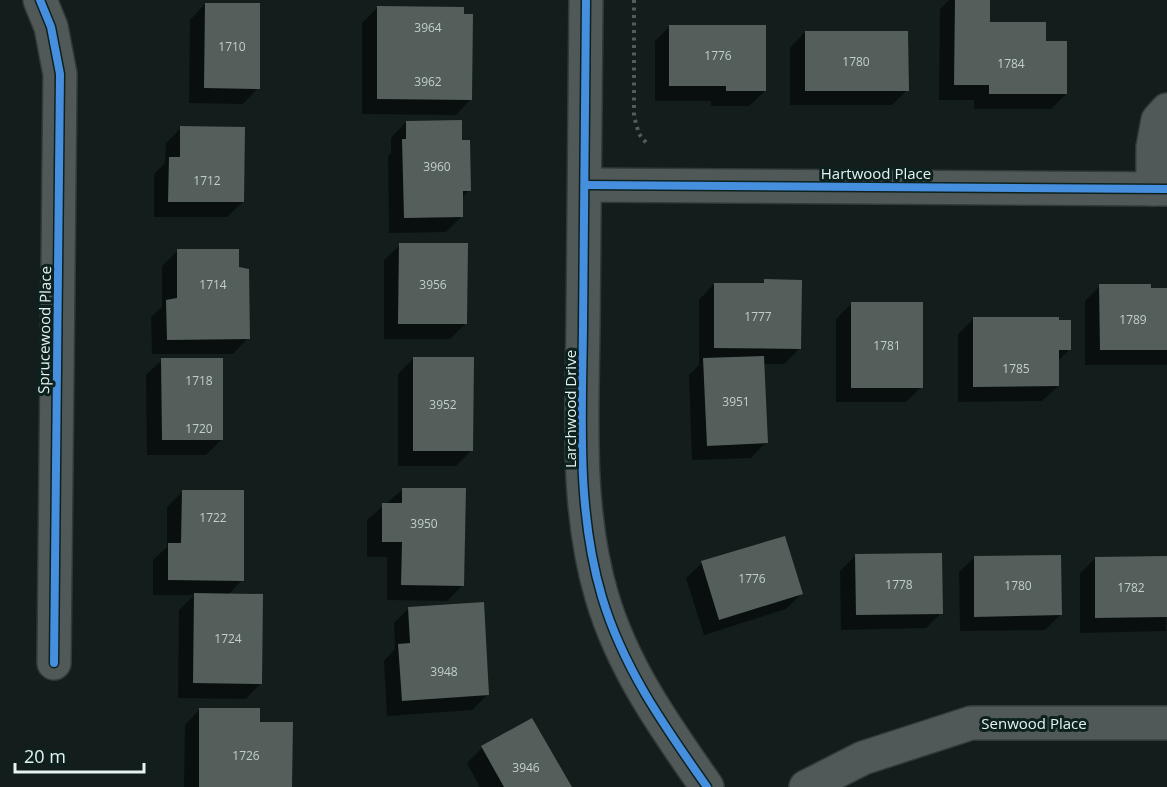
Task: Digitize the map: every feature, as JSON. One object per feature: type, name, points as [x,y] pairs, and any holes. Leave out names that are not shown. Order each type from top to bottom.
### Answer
[{"type":"street","name":"Sprucewood Place","points":[[40,0],[51,27],[60,74],[54,663]]},
{"type":"street","name":"Larchwood Drive","points":[[586,0],[582,448],[586,523],[602,597],[626,660],[657,716],[707,787]]},
{"type":"street","points":[[1160,189],[1153,147],[1158,120],[1167,110]]},
{"type":"street","name":"Hartwood Place","points":[[585,184],[1160,189]]},
{"type":"street","name":"Senwood Place","points":[[806,787],[863,758],[971,723],[1167,723]]},
{"type":"path","points":[[634,0],[634,116],[639,134],[651,149]]},
{"type":"building","points":[[955,0],[990,0],[990,22],[1046,22],[1046,41],[1067,41],[1067,94],[989,94],[989,85],[954,85]]},
{"type":"building","points":[[205,3],[260,3],[260,89],[204,88]]},
{"type":"building","points":[[377,6],[464,7],[464,14],[473,14],[472,100],[377,99]]},
{"type":"building","points":[[669,25],[766,25],[766,91],[726,91],[726,86],[669,86]]},
{"type":"building","points":[[805,31],[908,31],[909,91],[805,91]]},
{"type":"building","points":[[462,120],[462,140],[470,140],[471,191],[463,191],[463,217],[404,218],[402,139],[406,139],[406,121]]},
{"type":"building","points":[[180,126],[245,127],[244,202],[168,202],[169,157],[180,157]]},
{"type":"building","points":[[399,243],[468,243],[467,324],[398,324]]},
{"type":"building","points":[[177,249],[239,249],[239,267],[249,269],[250,339],[167,340],[166,300],[177,298]]},
{"type":"building","points":[[764,279],[802,280],[801,349],[714,348],[714,283],[764,283]]},
{"type":"building","points":[[1099,284],[1151,284],[1151,288],[1167,288],[1167,350],[1100,350]]},
{"type":"building","points":[[851,302],[923,302],[923,388],[851,388]]},
{"type":"building","points":[[973,317],[1059,317],[1059,320],[1071,320],[1071,350],[1059,350],[1059,386],[973,387]]},
{"type":"building","points":[[764,356],[768,443],[707,446],[703,358]]},
{"type":"building","points":[[413,357],[474,357],[473,451],[413,451]]},
{"type":"building","points":[[161,358],[223,358],[223,440],[162,440]]},
{"type":"building","points":[[402,488],[466,488],[464,586],[401,585],[402,542],[382,542],[382,503],[402,503]]},
{"type":"building","points":[[182,490],[244,490],[244,581],[168,580],[168,543],[181,543]]},
{"type":"building","points":[[785,536],[803,594],[719,620],[701,561]]},
{"type":"building","points":[[942,553],[943,614],[856,615],[855,554]]},
{"type":"building","points":[[1061,555],[1062,615],[974,617],[974,556]]},
{"type":"building","points":[[1167,556],[1167,617],[1095,618],[1095,557]]},
{"type":"building","points":[[194,593],[263,594],[262,684],[193,683]]},
{"type":"building","points":[[484,602],[489,695],[402,701],[398,644],[410,643],[408,607]]},
{"type":"building","points":[[199,708],[260,708],[260,722],[293,722],[292,787],[199,787]]},
{"type":"building","points":[[532,718],[572,787],[504,787],[481,746]]},
{"type":"cycle path","points":[[40,0],[51,27],[60,74],[54,663]]},
{"type":"cycle path","points":[[586,0],[582,463],[588,531],[602,597],[621,648],[661,719],[707,787]]},
{"type":"cycle path","points":[[585,185],[1167,189]]}]
